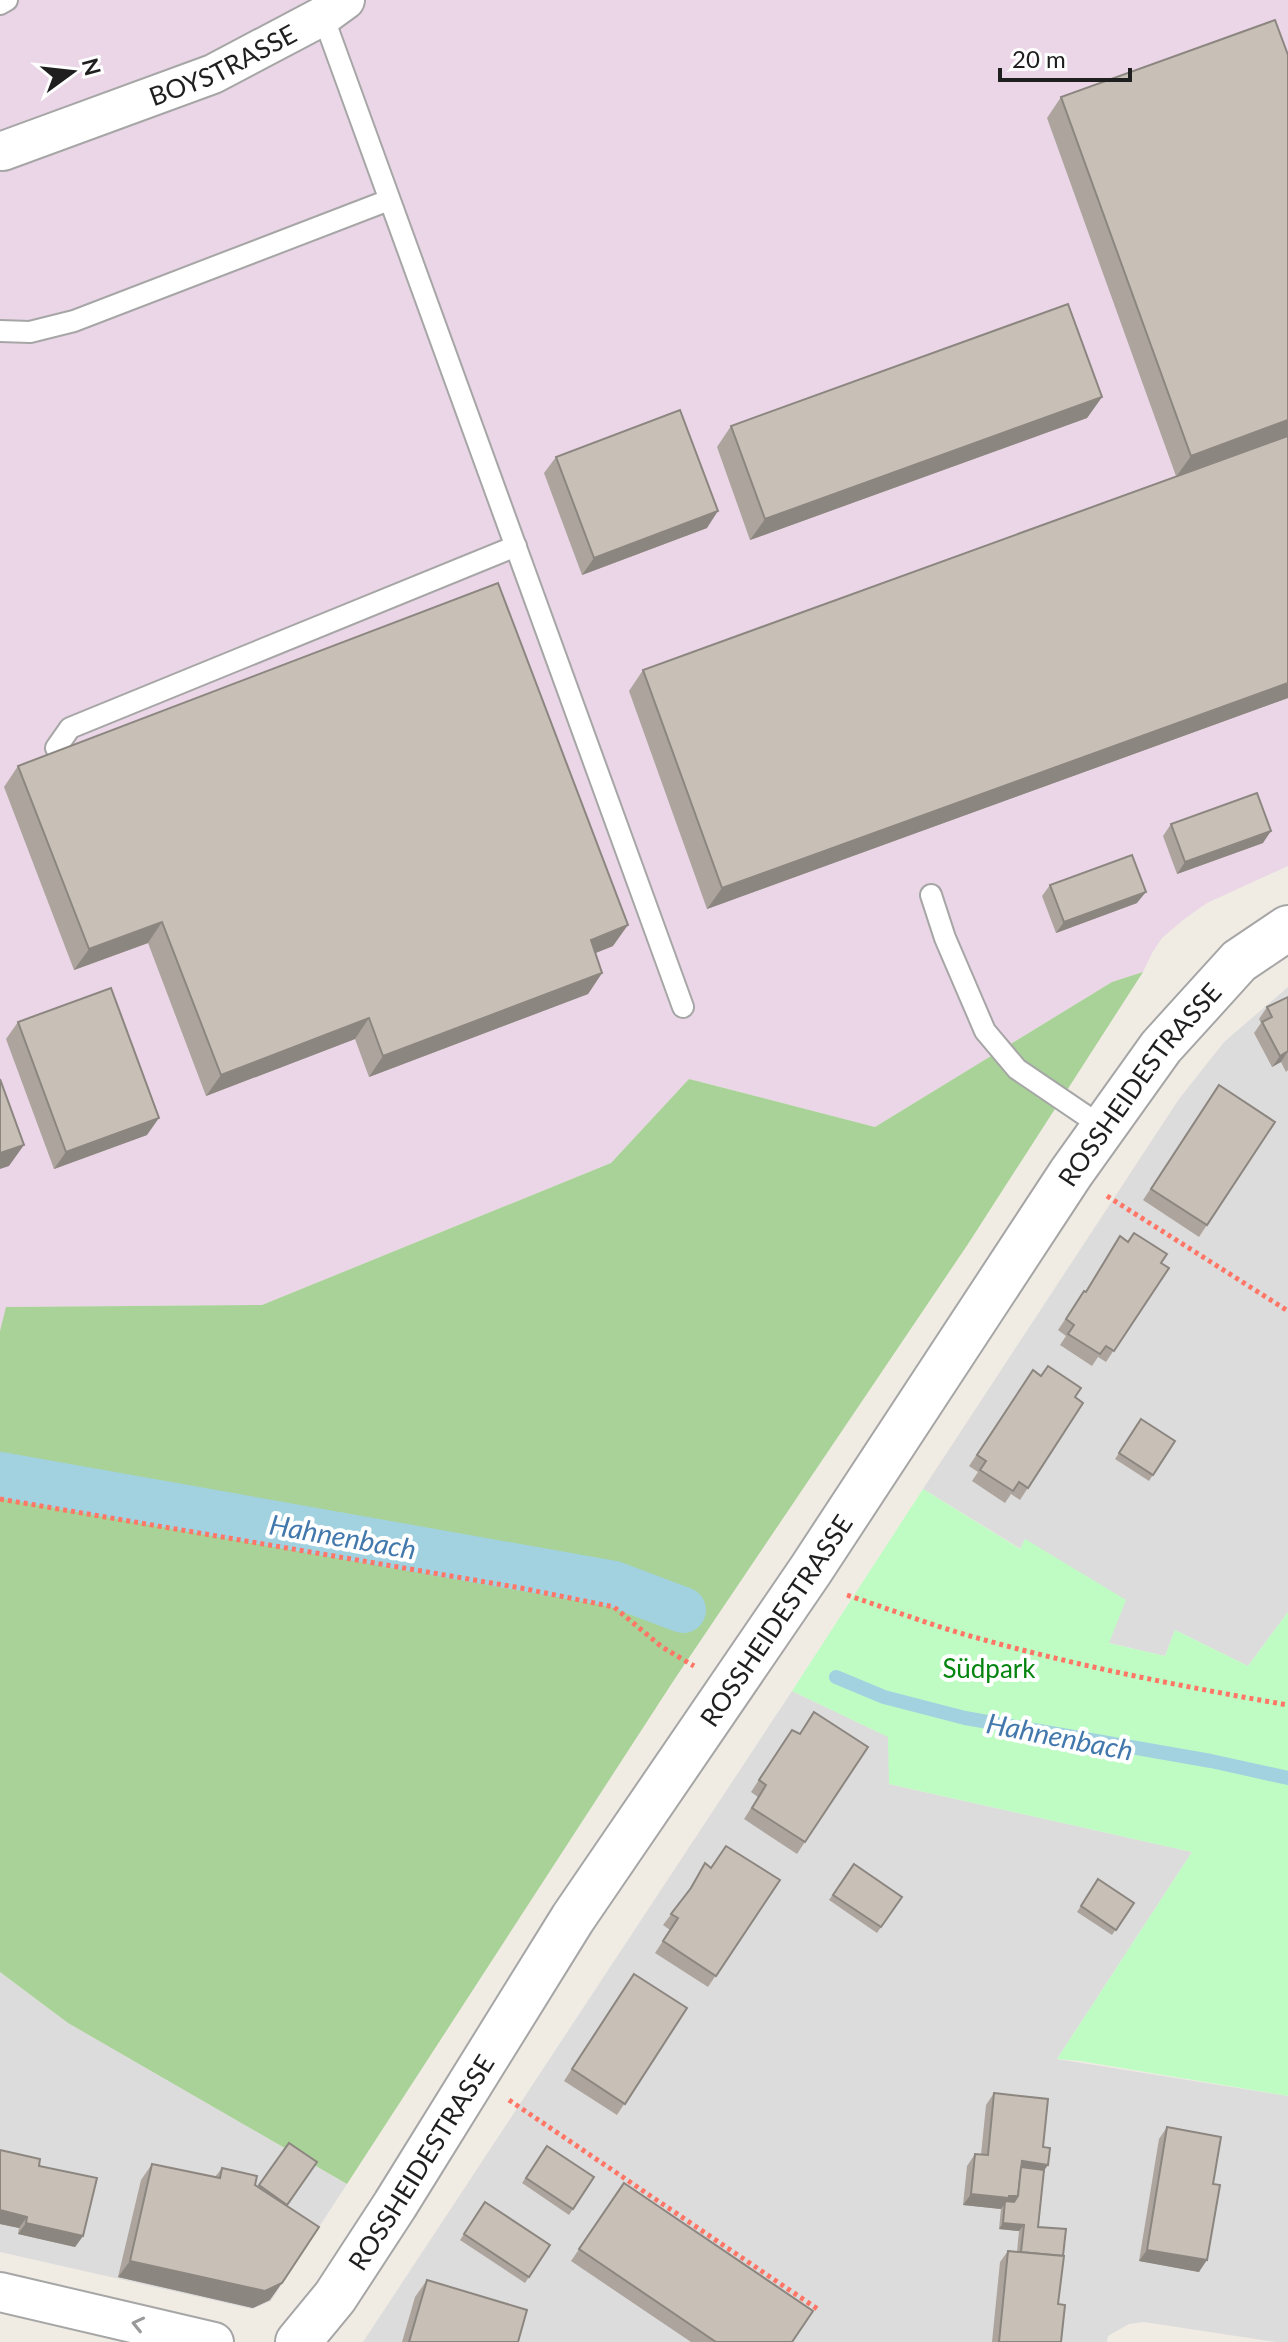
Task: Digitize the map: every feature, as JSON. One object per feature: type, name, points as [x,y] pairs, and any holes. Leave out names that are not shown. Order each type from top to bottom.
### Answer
[{"type":"street","name":"BOYSTRASSE","points":[[1,148],[213,74],[334,8]]},
{"type":"street","name":"ROSSHEIDESTRASSE","points":[[298,2342],[335,2297],[573,1918],[810,1571],[1071,1173],[1161,1047],[1239,961],[1288,928]]},
{"type":"street","points":[[0,2292],[214,2342]]},
{"type":"lane","points":[[0,4],[7,0]]},
{"type":"lane","points":[[334,8],[389,200],[683,1007]]},
{"type":"lane","points":[[0,331],[30,332],[74,321],[389,200]]},
{"type":"lane","points":[[56,748],[70,728],[516,546]]},
{"type":"lane","points":[[931,895],[945,938],[985,1031],[1017,1069],[1104,1128]]},
{"type":"path","points":[[1071,1173],[1288,1311]]},
{"type":"path","points":[[0,1499],[521,1588],[614,1607],[662,1647]]},
{"type":"path","points":[[844,1594],[1015,1648],[1172,1684],[1288,1705]]},
{"type":"path","points":[[475,2077],[819,2310]]},
{"type":"shaded area","points":[[0,0],[1288,0],[1288,866],[1207,903],[1183,920],[1162,938],[1143,972],[1112,982],[875,1127],[689,1079],[611,1163],[262,1305],[7,1307],[0,1331]]},
{"type":"shaded area","points":[[1288,987],[1288,1612],[1248,1666],[1175,1630],[1165,1656],[1109,1643],[1025,1540],[1021,1549],[923,1489],[1179,1099],[1224,1042]]},
{"type":"shaded area","points":[[792,1691],[889,1737],[889,1784],[1192,1852],[1057,2059],[1288,2096],[1288,2342],[1144,2322],[1129,2324],[1108,2336],[1107,2342],[363,2342]]},
{"type":"shaded area","points":[[0,1972],[68,2023],[347,2184],[271,2301],[252,2309],[0,2252]]},
{"type":"green space","points":[[1143,972],[968,1244],[674,1680],[347,2184],[68,2023],[0,1972],[0,1331],[6,1307],[262,1305],[611,1163],[689,1079],[875,1127],[1112,982]]},
{"type":"green space","name":"Südpark","points":[[923,1489],[1020,1549],[1025,1539],[1126,1600],[1109,1643],[1165,1656],[1175,1630],[1248,1666],[1288,1612],[1288,2096],[1057,2059],[1192,1852],[889,1784],[888,1737],[792,1691]]},
{"type":"building","points":[[1275,20],[1288,55],[1288,420],[1191,456],[1061,97]]},
{"type":"building","points":[[1068,304],[1102,397],[765,519],[731,426]]},
{"type":"building","points":[[680,410],[718,511],[594,558],[556,457]]},
{"type":"building","points":[[1288,436],[1288,683],[722,888],[643,670]]},
{"type":"building","points":[[498,583],[628,925],[591,940],[602,973],[383,1056],[369,1018],[221,1075],[162,922],[89,949],[18,766]]},
{"type":"building","points":[[1257,793],[1271,831],[1185,862],[1171,824]]},
{"type":"building","points":[[1132,855],[1146,892],[1064,922],[1050,885]]},
{"type":"building","points":[[111,988],[159,1118],[66,1152],[18,1022]]},
{"type":"building","points":[[1288,997],[1288,1051],[1280,1056],[1262,1022],[1272,1017],[1267,1007]]},
{"type":"building","points":[[0,1079],[24,1145],[0,1153]]},
{"type":"building","points":[[1219,1085],[1275,1122],[1207,1225],[1151,1189]]},
{"type":"building","points":[[1134,1233],[1167,1254],[1161,1263],[1169,1268],[1114,1351],[1106,1346],[1100,1354],[1068,1334],[1074,1325],[1066,1319],[1120,1236],[1128,1242]]},
{"type":"building","points":[[1048,1366],[1081,1388],[1075,1397],[1083,1403],[1028,1488],[1019,1482],[1013,1491],[980,1470],[986,1461],[977,1455],[1033,1370],[1041,1376]]},
{"type":"building","points":[[1141,1419],[1175,1441],[1153,1475],[1119,1453]]},
{"type":"building","points":[[814,1712],[868,1747],[805,1842],[752,1808],[766,1785],[759,1780],[792,1730],[800,1734]]},
{"type":"building","points":[[726,1846],[780,1880],[716,1976],[663,1941],[678,1918],[671,1914],[705,1863],[711,1868]]},
{"type":"building","points":[[854,1864],[902,1897],[881,1927],[833,1895]]},
{"type":"building","points":[[1098,1879],[1134,1903],[1116,1930],[1081,1906]]},
{"type":"building","points":[[634,1974],[687,2008],[625,2104],[572,2069]]},
{"type":"building","points":[[994,2093],[1048,2099],[1043,2147],[1050,2148],[1048,2165],[1022,2161],[1018,2196],[1009,2198],[971,2194],[975,2154],[988,2155]]},
{"type":"building","points":[[1167,2127],[1221,2137],[1213,2184],[1220,2185],[1207,2260],[1147,2250]]},
{"type":"building","points":[[289,2143],[317,2162],[287,2205],[259,2185]]},
{"type":"building","points":[[547,2146],[594,2177],[573,2209],[526,2178]]},
{"type":"building","points":[[0,2150],[40,2159],[39,2166],[97,2178],[83,2236],[26,2223],[27,2217],[0,2210]]},
{"type":"building","points":[[152,2164],[220,2178],[222,2168],[257,2176],[255,2185],[319,2227],[282,2283],[265,2291],[130,2261]]},
{"type":"building","points":[[1021,2167],[1044,2170],[1038,2227],[1066,2229],[1063,2256],[1021,2252],[1024,2225],[1003,2223],[1005,2201],[1014,2202],[1018,2196]]},
{"type":"building","points":[[624,2183],[813,2311],[792,2342],[716,2342],[579,2249]]},
{"type":"building","points":[[485,2202],[550,2245],[529,2277],[464,2234]]},
{"type":"building","points":[[1008,2251],[1064,2256],[1058,2304],[1065,2305],[1061,2342],[999,2342]]},
{"type":"building","points":[[427,2280],[527,2310],[518,2342],[409,2342]]},
{"type":"waterway","name":"Hahnenbach","points":[[0,1475],[614,1584],[683,1610]]},
{"type":"waterway","name":"Hahnenbach","points":[[836,1677],[884,1697],[965,1718],[1211,1761],[1288,1778]]}]
